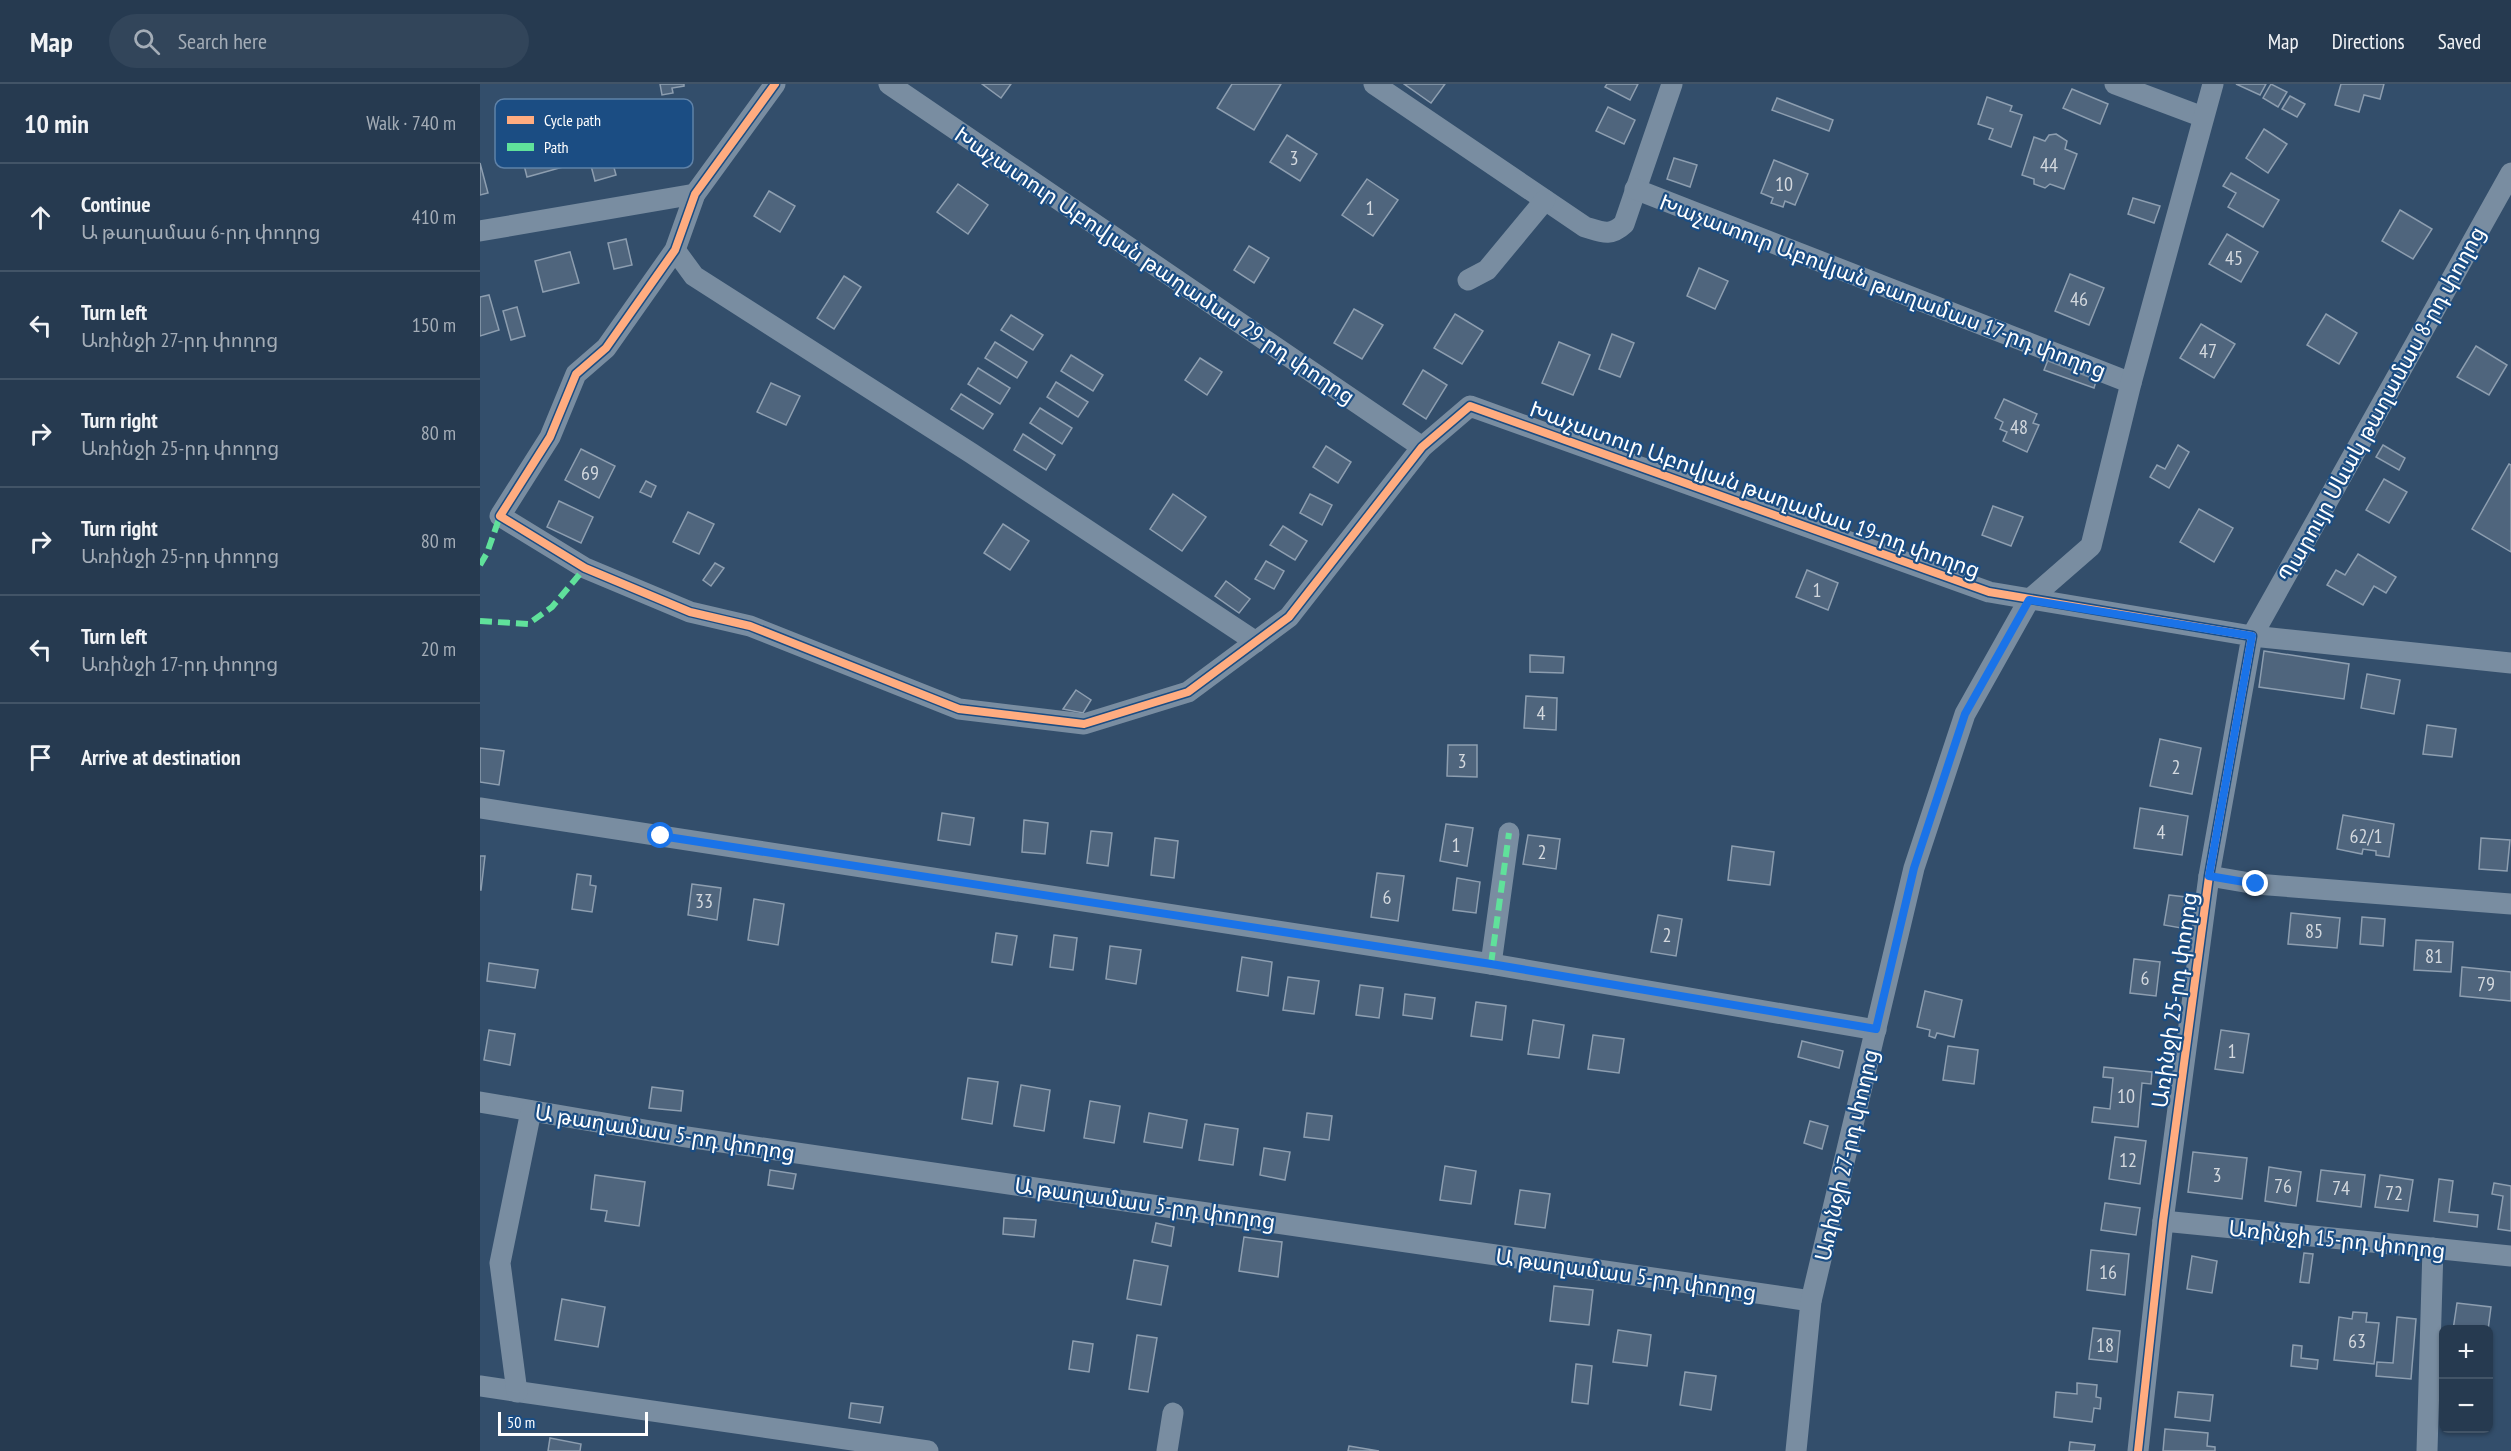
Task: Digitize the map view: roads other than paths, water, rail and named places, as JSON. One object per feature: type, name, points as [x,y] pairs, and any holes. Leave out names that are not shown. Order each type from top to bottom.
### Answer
[{"type":"street","points":[[775,84],[695,194],[675,250],[606,348],[576,374],[550,437],[500,516],[585,568],[690,612],[750,626],[959,709],[1084,724],[1188,692],[1289,617],[1422,447]]},
{"type":"street","name":"Խաչատուր Աբովյան թաղամաս 29-րդ փողոց","points":[[888,84],[1422,447]]},
{"type":"street","points":[[1374,84],[1585,227],[1603,233],[1616,232],[1624,224],[1672,84]]},
{"type":"street","points":[[2115,84],[2203,117]]},
{"type":"street","name":"Առինջի 27-րդ փողոց","points":[[1797,1451],[1811,1301],[1914,868],[1965,714],[2029,600],[2091,546],[2132,382],[2213,84]]},
{"type":"street","name":"Պարույր Սևակ թաղամաս 8-րդ փողոց","points":[[2252,636],[2511,173]]},
{"type":"street","name":"Խաչատուր Աբովյան թաղամաս 17-րդ փողոց","points":[[1635,189],[2132,382]]},
{"type":"street","points":[[480,231],[695,194]]},
{"type":"street","points":[[1468,280],[1487,270],[1545,200]]},
{"type":"street","points":[[675,250],[694,276],[971,453],[1256,642]]},
{"type":"street","name":"Խաչատուր Աբովյան թաղամաս 19-րդ փողոց","points":[[1422,447],[1470,406],[1989,592],[2029,600]]},
{"type":"street","points":[[2029,600],[2252,636],[2511,663]]},
{"type":"street","name":"Առինջի 25-րդ փողոց","points":[[2138,1451],[2163,1221],[2209,876],[2252,636]]},
{"type":"street","points":[[480,808],[1491,964],[1876,1029]]},
{"type":"street","points":[[1491,964],[1509,833]]},
{"type":"street","points":[[2209,876],[2256,884],[2511,904]]},
{"type":"street","name":"Ա թաղամաս 5-րդ փողոց","points":[[480,1102],[692,1137],[1811,1301]]},
{"type":"street","points":[[517,1392],[500,1263],[531,1111]]},
{"type":"street","name":"Առինջի 15-րդ փողոց","points":[[2163,1221],[2511,1256]]},
{"type":"street","points":[[2427,1451],[2433,1248]]},
{"type":"street","points":[[480,1386],[928,1451]]},
{"type":"street","points":[[1167,1451],[1173,1413]]}]
